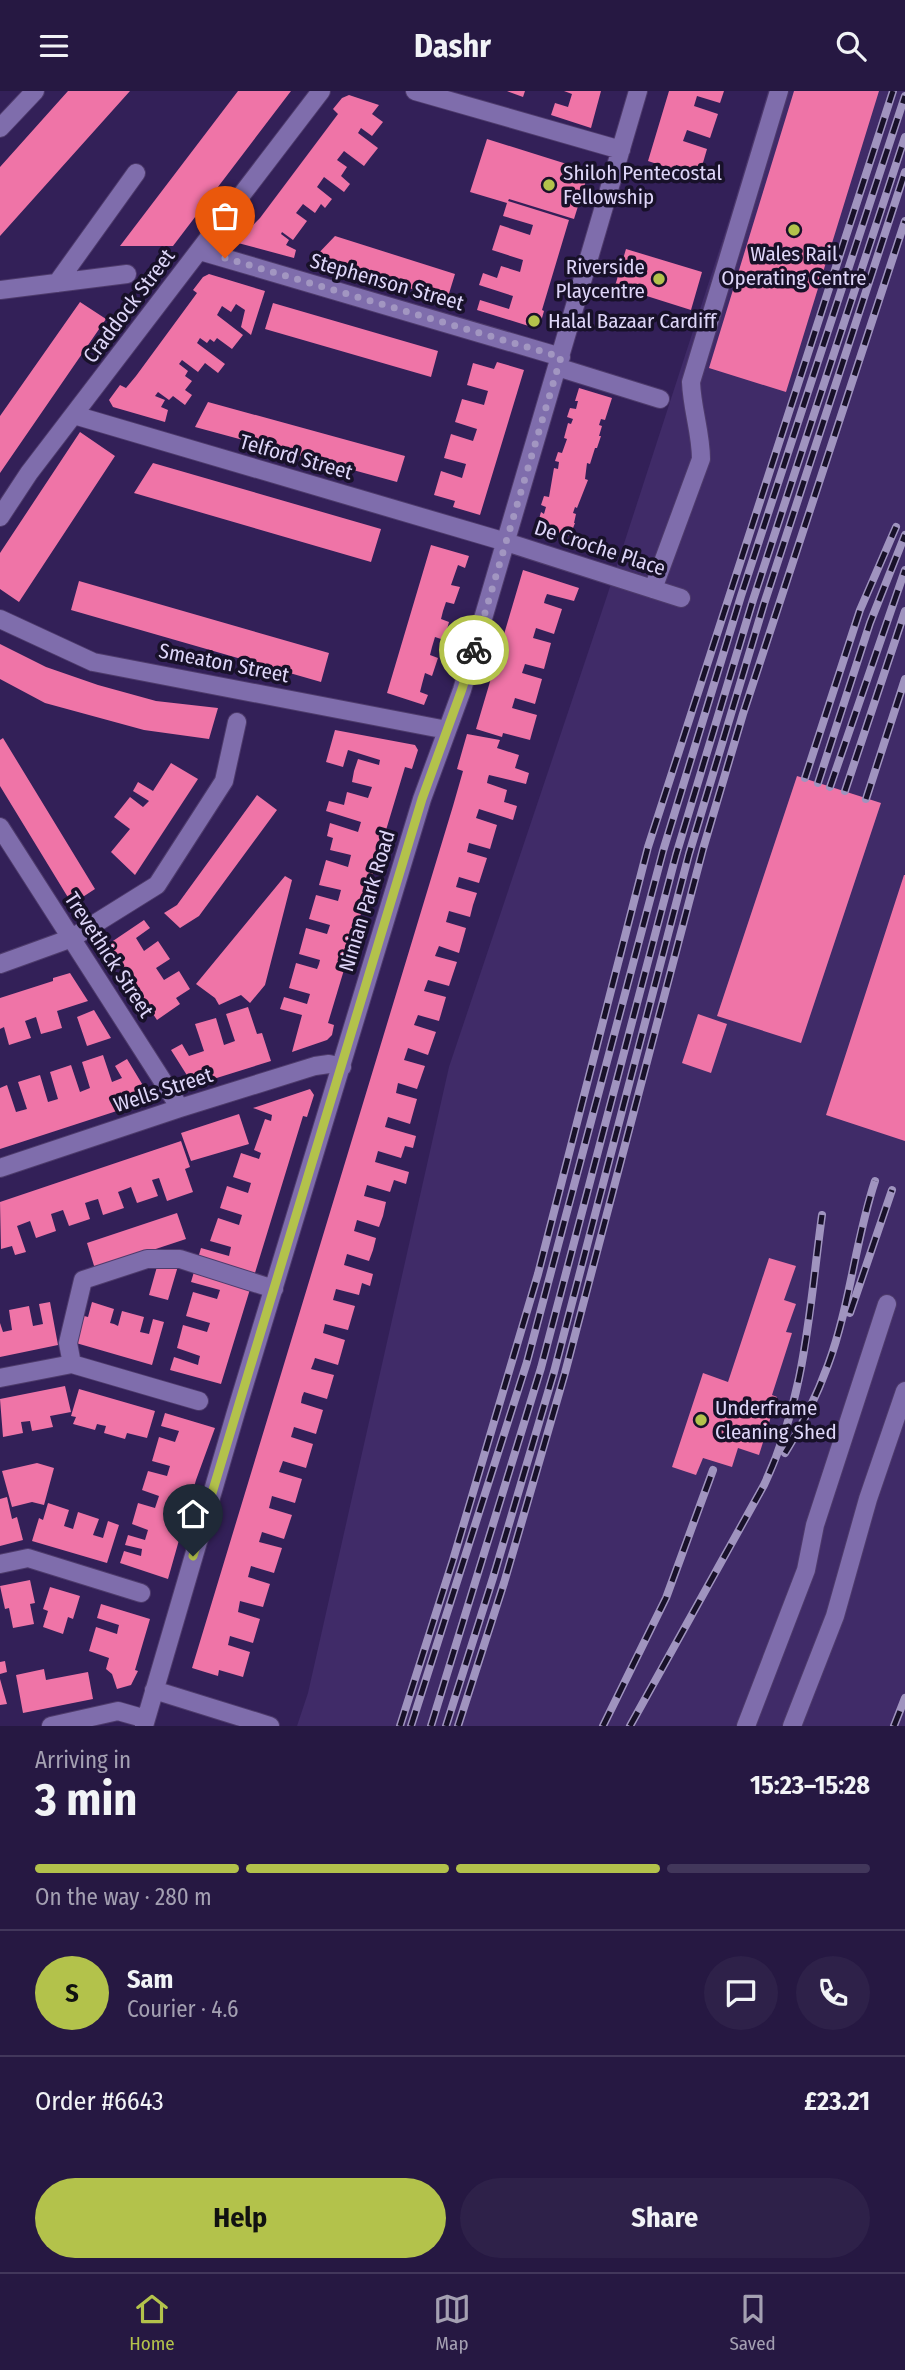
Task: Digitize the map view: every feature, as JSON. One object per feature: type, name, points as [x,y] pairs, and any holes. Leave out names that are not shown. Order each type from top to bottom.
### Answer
[{"type":"street","points":[[0,128],[34,91]]},
{"type":"street","name":"Craddock Street","points":[[0,517],[29,473],[321,91]]},
{"type":"street","points":[[415,91],[621,150]]},
{"type":"street","name":"Ninian Park Road","points":[[145,1723],[422,799],[462,689],[638,91]]},
{"type":"street","points":[[653,589],[701,459],[701,442],[691,398],[691,382],[779,91]]},
{"type":"street","points":[[57,283],[136,173]]},
{"type":"street","name":"Stephenson Street","points":[[200,251],[559,362],[660,399]]},
{"type":"street","points":[[0,290],[127,274]]},
{"type":"street","name":"Telford Street","points":[[74,415],[506,542]]},
{"type":"street","name":"De Croche Place","points":[[506,542],[681,598]]},
{"type":"street","name":"Smeaton Street","points":[[0,619],[93,662],[447,730]]},
{"type":"street","points":[[0,964],[72,938],[157,885],[224,781],[237,722]]},
{"type":"street","name":"Trevethick Street","points":[[0,827],[180,1108]]},
{"type":"street","name":"Wells Street","points":[[0,1168],[315,1066],[328,1064],[342,1067]]},
{"type":"street","points":[[72,1364],[68,1342],[83,1280],[147,1259],[180,1259],[274,1289]]},
{"type":"street","points":[[746,1726],[806,1570],[815,1525],[887,1304]]},
{"type":"street","points":[[0,1378],[72,1364],[199,1401]]},
{"type":"street","points":[[792,1726],[835,1616],[868,1499],[905,1391]]},
{"type":"street","points":[[0,1564],[28,1558],[141,1593]]},
{"type":"street","points":[[154,1690],[270,1726]]},
{"type":"street","points":[[51,1726],[118,1711],[145,1723]]},
{"type":"shaded area","points":[[768,91],[905,91],[905,1726],[297,1726],[308,1693],[449,1067],[607,596]]},
{"type":"building","points":[[68,91],[130,91],[0,236],[0,167]]},
{"type":"building","points":[[238,91],[291,91],[173,246],[120,246]]},
{"type":"building","points":[[507,91],[525,91],[523,97]]},
{"type":"building","points":[[564,91],[601,91],[591,128],[551,115],[555,103],[568,107],[572,94]]},
{"type":"building","points":[[669,91],[724,91],[720,103],[697,96],[694,106],[718,114],[710,138],[687,130],[683,141],[707,149],[700,173],[676,165],[675,170],[648,161]]},
{"type":"building","name":"Wales Rail Operating Centre","points":[[794,91],[879,91],[786,392],[709,368]]},
{"type":"building","points":[[349,95],[379,105],[372,114],[383,122],[372,136],[361,128],[358,133],[378,148],[364,166],[344,151],[337,160],[347,167],[341,176],[350,184],[344,192],[324,177],[317,187],[332,199],[325,208],[321,204],[315,213],[303,204],[296,213],[307,221],[293,240],[282,232],[281,234],[289,240],[286,245],[296,250],[294,258],[238,243],[235,237],[244,226],[250,228],[260,218],[338,114],[333,109],[342,98]]},
{"type":"building","points":[[487,139],[589,171],[574,219],[509,199],[508,201],[569,220],[540,325],[535,328],[477,310],[480,300],[509,309],[513,296],[479,285],[483,273],[497,278],[501,266],[520,272],[523,260],[492,250],[500,225],[530,235],[533,225],[503,216],[507,203],[470,192]]},
{"type":"building","points":[[335,236],[455,274],[447,300],[314,258]]},
{"type":"building","name":"Riverside Playcentre","points":[[626,249],[702,272],[691,310],[615,286]]},
{"type":"building","points":[[209,274],[265,291],[251,335],[241,327],[245,310],[236,304],[231,312],[222,306],[217,315],[243,335],[232,349],[217,338],[214,342],[210,339],[207,343],[200,338],[197,343],[225,364],[218,373],[205,363],[198,372],[182,360],[179,364],[188,371],[185,376],[192,381],[185,390],[192,395],[185,405],[173,396],[169,400],[158,392],[155,396],[165,400],[161,407],[168,410],[165,422],[113,407],[109,400],[120,385],[126,388],[136,376],[197,293],[193,290],[203,277]]},
{"type":"building","points":[[80,302],[106,319],[0,473],[0,416]]},
{"type":"building","points":[[273,303],[438,351],[431,377],[265,329]]},
{"type":"building","points":[[497,362],[524,370],[480,515],[453,507],[455,501],[434,495],[441,471],[462,478],[466,464],[444,458],[451,434],[473,441],[477,429],[455,422],[462,399],[484,405],[488,391],[467,385],[473,363],[494,369]]},
{"type":"building","points":[[579,388],[612,398],[605,420],[601,419],[599,425],[602,426],[597,448],[590,464],[587,463],[585,479],[588,480],[573,513],[576,514],[575,523],[570,536],[537,526],[541,512],[544,514],[546,507],[541,505],[544,496],[549,497],[554,468],[558,469],[559,462],[555,461],[558,452],[562,453],[567,439],[564,438],[568,423],[571,424],[573,419],[567,417],[570,408],[576,409],[578,401],[575,401]]},
{"type":"building","points":[[208,402],[405,456],[397,482],[195,427]]},
{"type":"building","points":[[80,432],[115,456],[19,602],[0,589],[0,553]]},
{"type":"building","points":[[153,463],[381,529],[371,562],[134,493]]},
{"type":"building","points":[[431,545],[469,556],[465,568],[458,565],[451,585],[460,587],[454,604],[446,602],[443,611],[441,619],[449,622],[444,640],[435,637],[430,655],[438,658],[432,676],[425,673],[420,692],[428,695],[424,705],[387,693]]},
{"type":"building","points":[[523,570],[579,588],[574,601],[547,594],[545,599],[544,603],[562,609],[554,634],[536,628],[533,638],[551,643],[544,669],[525,664],[522,673],[542,679],[535,704],[515,698],[512,708],[537,715],[530,740],[503,733],[502,737],[476,729]]},
{"type":"building","points":[[79,581],[329,653],[321,682],[71,610]]},
{"type":"building","points":[[0,644],[46,667],[98,685],[156,701],[218,708],[209,739],[144,730],[45,703],[0,679]]},
{"type":"building","points":[[335,730],[415,745],[418,750],[412,769],[405,767],[328,1023],[334,1025],[332,1035],[327,1040],[292,1052],[302,1015],[280,1009],[284,997],[307,1004],[310,994],[289,988],[296,963],[317,969],[319,964],[320,960],[299,954],[306,928],[327,934],[330,925],[309,919],[316,895],[338,901],[341,890],[319,885],[326,860],[348,867],[351,855],[330,850],[333,838],[327,836],[330,823],[358,832],[361,822],[326,811],[329,801],[344,805],[347,792],[368,798],[372,787],[352,782],[354,771],[358,759],[379,765],[380,760],[348,750],[343,767],[326,762]]},
{"type":"building","points":[[467,734],[500,740],[497,748],[519,755],[515,768],[529,773],[526,784],[489,775],[487,783],[507,790],[504,802],[517,806],[513,820],[479,809],[476,818],[497,825],[490,849],[469,843],[467,852],[487,858],[479,883],[459,877],[456,887],[477,893],[470,917],[449,911],[446,922],[466,928],[459,953],[439,946],[435,956],[457,962],[449,986],[428,980],[424,991],[446,997],[439,1021],[418,1015],[414,1025],[436,1032],[428,1055],[408,1048],[404,1060],[425,1066],[417,1089],[398,1083],[396,1093],[417,1099],[410,1124],[388,1117],[385,1127],[416,1136],[413,1148],[405,1146],[401,1158],[378,1151],[375,1162],[409,1172],[406,1184],[394,1180],[390,1192],[367,1185],[364,1196],[386,1202],[383,1216],[379,1227],[357,1220],[354,1231],[376,1238],[373,1250],[369,1261],[347,1254],[344,1265],[373,1274],[370,1286],[362,1283],[359,1295],[336,1289],[333,1300],[355,1306],[348,1330],[325,1324],[323,1333],[345,1340],[338,1365],[315,1358],[311,1369],[334,1375],[327,1399],[304,1392],[302,1397],[301,1403],[323,1410],[316,1434],[294,1427],[291,1437],[313,1444],[306,1468],[283,1461],[279,1472],[302,1479],[295,1503],[272,1496],[269,1508],[292,1515],[284,1539],[262,1532],[259,1542],[282,1548],[274,1573],[251,1566],[248,1577],[270,1584],[263,1607],[240,1601],[238,1612],[260,1619],[253,1643],[230,1636],[228,1645],[250,1652],[243,1677],[219,1670],[218,1676],[192,1668],[453,806],[463,771],[457,769]]},
{"type":"building","points":[[3,738],[95,889],[72,904],[0,786],[0,740]]},
{"type":"building","points":[[171,763],[198,779],[135,875],[111,852],[130,829],[114,817],[130,797],[143,807],[149,801],[133,791],[138,782],[153,791]]},
{"type":"building","points":[[797,776],[881,803],[801,1043],[717,1016]]},
{"type":"building","points":[[257,795],[277,810],[199,916],[180,928],[164,913],[177,905]]},
{"type":"building","points":[[905,875],[905,1141],[826,1115]]},
{"type":"building","points":[[285,876],[292,880],[265,985],[250,1003],[241,995],[219,1005],[215,998],[196,984]]},
{"type":"building","points":[[144,920],[150,928],[136,938],[144,951],[158,941],[170,959],[156,968],[164,980],[179,971],[190,989],[176,998],[180,1004],[157,1020],[107,945]]},
{"type":"building","points":[[70,973],[88,1001],[57,1011],[62,1028],[41,1034],[36,1017],[25,1021],[31,1038],[9,1045],[4,1027],[0,1029],[0,998]]},
{"type":"building","points":[[248,1007],[257,1034],[262,1033],[271,1061],[207,1081],[208,1084],[195,1088],[171,1050],[182,1044],[189,1056],[204,1051],[195,1024],[216,1018],[224,1045],[235,1041],[226,1014]]},
{"type":"building","points":[[94,1010],[111,1038],[87,1046],[77,1017]]},
{"type":"building","points":[[698,1014],[727,1024],[711,1073],[682,1063]]},
{"type":"building","points":[[103,1055],[112,1082],[122,1078],[115,1066],[127,1059],[150,1097],[148,1104],[127,1111],[126,1108],[0,1149],[0,1088],[7,1085],[16,1112],[27,1109],[18,1082],[40,1075],[48,1102],[58,1099],[50,1072],[71,1065],[80,1092],[90,1088],[82,1062]]},
{"type":"building","points":[[310,1089],[314,1095],[307,1117],[303,1116],[221,1384],[170,1370],[174,1357],[198,1365],[200,1356],[177,1348],[183,1325],[207,1332],[210,1323],[186,1316],[193,1292],[217,1299],[220,1290],[191,1282],[201,1248],[229,1256],[231,1247],[210,1241],[218,1218],[239,1225],[242,1215],[220,1208],[227,1186],[248,1193],[251,1183],[233,1177],[241,1153],[259,1159],[261,1153],[254,1150],[265,1119],[271,1121],[272,1115],[253,1108]]},
{"type":"building","points":[[239,1114],[249,1144],[191,1161],[181,1133]]},
{"type":"building","points":[[181,1141],[190,1167],[185,1169],[193,1192],[167,1201],[159,1178],[152,1180],[158,1196],[137,1203],[131,1187],[118,1192],[124,1208],[103,1215],[98,1199],[91,1201],[85,1203],[90,1219],[69,1226],[63,1210],[51,1214],[56,1231],[36,1238],[30,1221],[17,1226],[26,1252],[15,1255],[12,1246],[1,1249],[0,1202]]},
{"type":"building","points":[[177,1213],[186,1239],[95,1269],[87,1243]]},
{"type":"building","points":[[769,1258],[796,1266],[784,1300],[796,1304],[786,1332],[792,1333],[772,1395],[777,1397],[759,1455],[738,1448],[732,1467],[703,1458],[696,1475],[672,1467],[703,1373],[728,1382]]},
{"type":"building","points":[[158,1263],[178,1266],[168,1300],[149,1295]]},
{"type":"building","points":[[50,1302],[58,1345],[0,1357],[0,1323],[3,1332],[12,1330],[9,1310],[29,1306],[33,1326],[43,1324],[39,1304]]},
{"type":"building","points":[[92,1302],[114,1309],[110,1323],[118,1326],[122,1311],[144,1317],[140,1332],[149,1334],[153,1319],[164,1322],[152,1365],[76,1343],[84,1316],[88,1317]]},
{"type":"building","points":[[65,1386],[71,1412],[50,1416],[53,1427],[32,1431],[30,1421],[21,1422],[23,1433],[3,1437],[0,1399]]},
{"type":"building","points":[[79,1389],[155,1411],[147,1438],[127,1433],[125,1439],[104,1433],[106,1426],[97,1424],[95,1430],[73,1424],[76,1417],[71,1416]]},
{"type":"building","points":[[165,1413],[215,1428],[196,1480],[168,1579],[120,1563],[124,1551],[141,1556],[142,1549],[125,1545],[128,1535],[145,1540],[148,1530],[132,1524],[138,1503],[155,1508],[159,1496],[142,1490],[148,1471],[167,1476],[170,1466],[152,1461],[159,1437],[175,1442],[179,1431],[161,1426]]},
{"type":"building","points":[[37,1463],[54,1468],[44,1505],[32,1502],[12,1507],[2,1471]]},
{"type":"building","points":[[7,1497],[12,1519],[17,1517],[23,1540],[0,1546],[0,1499]]},
{"type":"building","points":[[48,1503],[69,1510],[64,1526],[73,1529],[78,1512],[99,1519],[93,1535],[103,1538],[108,1521],[119,1525],[107,1563],[32,1541],[39,1518],[43,1520]]},
{"type":"building","points":[[30,1580],[35,1603],[30,1604],[34,1624],[13,1628],[0,1586]]},
{"type":"building","points":[[50,1587],[80,1596],[73,1619],[68,1617],[63,1634],[43,1627],[48,1611],[43,1609]]},
{"type":"building","points":[[101,1604],[150,1619],[135,1670],[138,1671],[131,1685],[117,1689],[112,1674],[106,1669],[109,1658],[89,1651],[96,1627],[117,1634],[119,1625],[97,1618]]},
{"type":"building","points":[[5,1661],[7,1672],[0,1674],[0,1662]]},
{"type":"building","points":[[44,1669],[46,1680],[88,1672],[93,1699],[23,1713],[16,1675]]},
{"type":"building","points":[[0,1679],[7,1704],[0,1705]]},
{"type":"railway","points":[[400,1726],[453,1560],[538,1274],[648,847],[893,91]]},
{"type":"railway","points":[[411,1726],[527,1362],[663,851],[741,596],[905,96]]},
{"type":"railway","points":[[431,1726],[541,1368],[676,855],[753,600],[905,137]]},
{"type":"railway","points":[[446,1726],[554,1372],[689,854],[764,604],[905,172]]},
{"type":"railway","points":[[458,1726],[504,1583],[565,1373],[703,849],[743,714],[905,221]]},
{"type":"railway","points":[[805,778],[860,610],[896,527]]},
{"type":"railway","points":[[818,783],[870,623],[905,535]]},
{"type":"railway","points":[[830,787],[905,570]]},
{"type":"railway","points":[[845,791],[905,611]]},
{"type":"railway","points":[[866,799],[905,679]]},
{"type":"railway","points":[[785,1453],[814,1399],[836,1343],[875,1181]]},
{"type":"railway","points":[[850,1313],[892,1190]]},
{"type":"railway","points":[[630,1726],[764,1485],[778,1452],[789,1419],[804,1352],[822,1215]]},
{"type":"railway","points":[[603,1726],[666,1598],[713,1470]]},
{"type":"railway","points":[[894,1726],[905,1698]]},
{"type":"way so far","points":[[225,258],[561,357],[474,650]]},
{"type":"place","name":"Shiloh Pentecostal Fellowship","points":[[549,185]]},
{"type":"place","name":"Wales Rail Operating Centre","points":[[794,230]]},
{"type":"place","name":"Riverside Playcentre","points":[[659,279]]},
{"type":"place","name":"Halal Bazaar Cardiff","points":[[534,321]]},
{"type":"place","name":"Underframe Cleaning Shed","points":[[701,1420]]},
{"type":"route","points":[[193,1556],[422,799],[474,650]]}]
